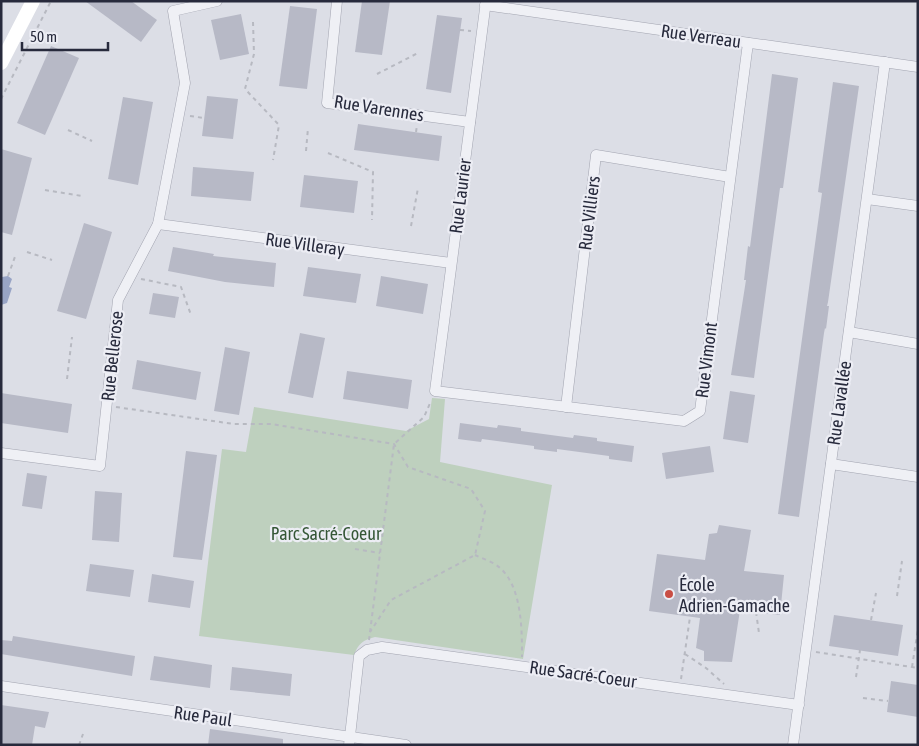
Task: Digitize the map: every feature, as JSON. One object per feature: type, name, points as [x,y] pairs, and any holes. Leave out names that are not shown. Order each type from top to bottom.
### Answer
[{"type":"main road","points":[[1,63],[33,1]]},
{"type":"street","name":"Rue Bellerose","points":[[1,453],[100,466],[118,300],[158,224],[185,83],[173,11],[217,1]]},
{"type":"street","name":"Rue Varennes","points":[[337,1],[327,103],[470,122]]},
{"type":"street","name":"Rue Laurier","points":[[435,392],[485,3]]},
{"type":"street","name":"Rue Verreau","points":[[485,3],[918,67]]},
{"type":"street","name":"Rue Vimont","points":[[435,392],[684,421],[700,411],[748,42]]},
{"type":"street","name":"Rue Lavallée","points":[[793,745],[885,62]]},
{"type":"street","name":"Rue Villiers","points":[[566,407],[596,155],[730,177]]},
{"type":"street","points":[[867,199],[918,206]]},
{"type":"street","name":"Rue Villeray","points":[[158,224],[452,263]]},
{"type":"street","points":[[849,332],[918,344]]},
{"type":"street","points":[[831,464],[918,477]]},
{"type":"street","name":"Rue Sacré-Coeur","points":[[367,650],[382,647],[799,705]]},
{"type":"street","points":[[350,741],[359,656],[367,650]]},
{"type":"street","name":"Rue Paul","points":[[1,686],[350,741],[406,745]]},
{"type":"path","points":[[1,99],[50,1]]},
{"type":"path","points":[[253,22],[254,54],[245,89],[279,125],[273,160]]},
{"type":"path","points":[[377,74],[418,53]]},
{"type":"path","points":[[179,114],[204,118]]},
{"type":"path","points":[[306,151],[308,128]]},
{"type":"path","points":[[68,130],[92,141]]},
{"type":"path","points":[[328,154],[373,172],[372,220]]},
{"type":"path","points":[[411,226],[418,188]]},
{"type":"path","points":[[45,190],[82,196]]},
{"type":"path","points":[[27,252],[52,260]]},
{"type":"path","points":[[8,276],[16,254]]},
{"type":"path","points":[[130,276],[181,287],[191,315]]},
{"type":"path","points":[[68,379],[72,337]]},
{"type":"path","points":[[367,650],[394,444],[424,417],[435,392]]},
{"type":"path","points":[[106,406],[234,424],[271,424],[394,444],[408,467],[471,488],[485,511],[475,555],[391,600],[370,632]]},
{"type":"path","points":[[355,550],[380,553]]},
{"type":"path","points":[[475,555],[499,566],[512,583],[521,624],[523,666]]},
{"type":"path","points":[[897,596],[902,561]]},
{"type":"path","points":[[871,620],[876,593]]},
{"type":"path","points":[[756,612],[759,634]]},
{"type":"path","points":[[680,688],[690,617]]},
{"type":"path","points":[[912,667],[918,629]]},
{"type":"path","points":[[806,650],[918,668]]},
{"type":"path","points":[[856,677],[860,650]]},
{"type":"path","points":[[685,654],[706,668],[739,697]]},
{"type":"path","points":[[862,698],[888,701]]},
{"type":"path","points":[[79,745],[83,734]]},
{"type":"green space","name":"Parc Sacré-Coeur","points":[[432,398],[445,399],[440,462],[552,485],[523,659],[375,637],[361,643],[354,655],[199,636],[222,449],[246,452],[254,407],[406,431],[429,419]]},
{"type":"water","points":[[8,276],[12,279],[9,287],[12,288],[7,303],[1,305],[2,277]]},
{"type":"building","points":[[85,1],[131,1],[157,20],[141,42]]},
{"type":"building","points":[[362,1],[390,1],[382,55],[355,52]]},
{"type":"building","points":[[290,6],[317,9],[307,89],[279,86]]},
{"type":"building","points":[[241,14],[249,54],[220,60],[211,20]]},
{"type":"building","points":[[437,15],[462,18],[451,93],[426,89]]},
{"type":"building","points":[[51,46],[79,58],[45,135],[17,123]]},
{"type":"building","points":[[772,74],[798,78],[783,188],[780,188],[754,378],[731,375],[746,280],[744,280],[748,246],[750,247]]},
{"type":"building","points":[[833,82],[859,86],[799,517],[778,514],[822,193],[818,192]]},
{"type":"building","points":[[207,96],[238,99],[233,139],[202,136]]},
{"type":"building","points":[[123,97],[153,102],[138,185],[108,179]]},
{"type":"building","points":[[358,124],[442,136],[439,161],[354,150]]},
{"type":"building","points":[[1,149],[32,158],[12,235],[1,232]]},
{"type":"building","points":[[193,167],[254,172],[251,201],[191,196]]},
{"type":"building","points":[[304,175],[358,181],[354,213],[300,207]]},
{"type":"building","points":[[84,223],[112,232],[86,319],[57,311]]},
{"type":"building","points":[[173,247],[214,254],[213,256],[276,263],[274,287],[225,282],[168,271]]},
{"type":"building","points":[[308,267],[361,274],[356,303],[303,296]]},
{"type":"building","points":[[381,276],[428,284],[423,314],[376,306]]},
{"type":"building","points":[[153,293],[179,297],[175,318],[149,314]]},
{"type":"building","points":[[300,333],[325,338],[313,398],[288,393]]},
{"type":"building","points":[[225,347],[250,352],[239,415],[214,411]]},
{"type":"building","points":[[137,360],[201,372],[196,400],[132,389]]},
{"type":"building","points":[[347,371],[412,380],[408,409],[343,399]]},
{"type":"building","points":[[730,391],[755,395],[748,443],[723,439]]},
{"type":"building","points":[[1,393],[72,404],[68,433],[1,423]]},
{"type":"building","points":[[460,423],[497,428],[498,425],[521,428],[521,431],[573,438],[574,435],[597,438],[597,441],[634,446],[632,462],[609,459],[609,456],[557,449],[557,452],[534,449],[534,446],[482,439],[481,442],[458,439]]},
{"type":"building","points":[[710,446],[714,472],[666,479],[662,453]]},
{"type":"building","points":[[186,451],[217,455],[202,560],[173,557]]},
{"type":"building","points":[[27,473],[47,476],[42,509],[22,506]]},
{"type":"building","points":[[95,491],[122,493],[119,542],[92,540]]},
{"type":"building","name":"École Adrien-Gamache","points":[[719,525],[751,530],[744,571],[784,575],[780,615],[740,610],[732,662],[704,661],[704,651],[696,648],[700,618],[649,611],[657,554],[705,560],[709,534],[717,533]]},
{"type":"building","points":[[90,564],[134,570],[130,597],[86,591]]},
{"type":"building","points":[[152,574],[194,581],[190,608],[148,602]]},
{"type":"building","points":[[834,615],[903,625],[898,656],[829,646]]},
{"type":"building","points":[[13,636],[135,656],[132,676],[1,654],[1,640],[12,641]]},
{"type":"building","points":[[154,656],[212,665],[210,688],[150,680]]},
{"type":"building","points":[[232,667],[292,674],[290,696],[230,690]]},
{"type":"building","points":[[891,681],[918,685],[918,717],[887,712]]},
{"type":"building","points":[[1,705],[49,712],[45,728],[35,726],[32,745],[1,745]]},
{"type":"building","points":[[210,729],[283,739],[283,745],[208,745]]},
{"type":"place","name":"École Adrien-Gamache","points":[[669,594]]}]
